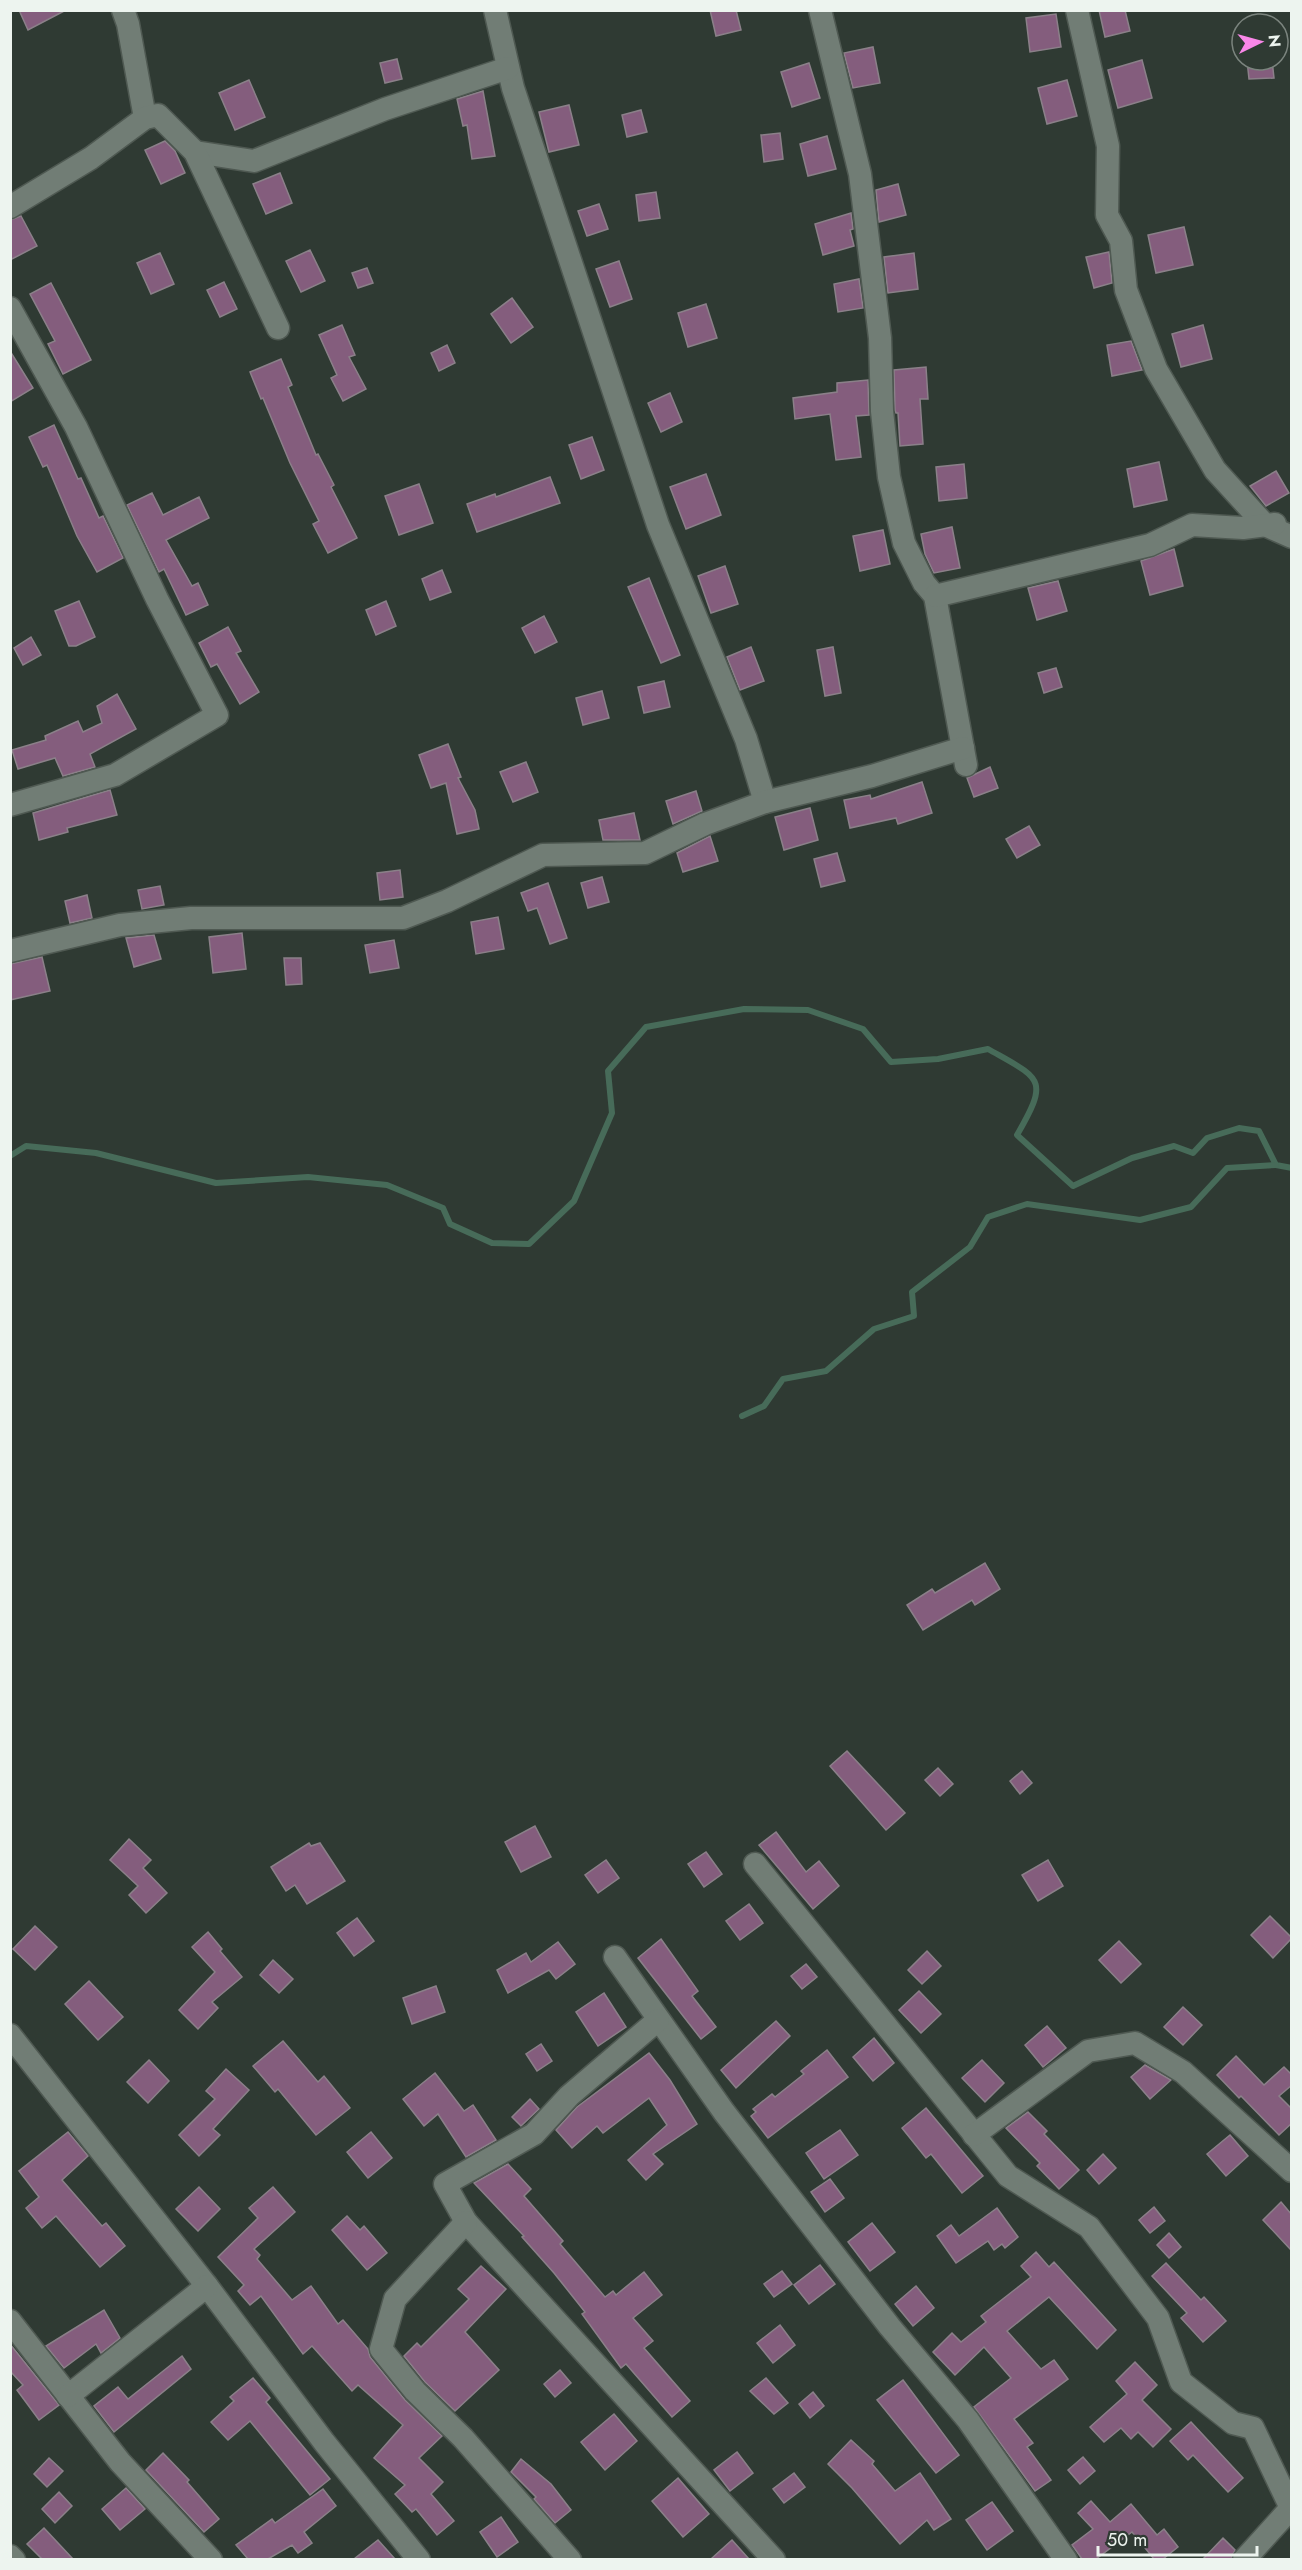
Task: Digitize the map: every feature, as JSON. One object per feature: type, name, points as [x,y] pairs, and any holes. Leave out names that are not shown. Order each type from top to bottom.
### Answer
[{"type":"street","points":[[123,10],[128,24],[145,118]]},
{"type":"street","points":[[495,10],[508,68],[658,525],[746,740],[765,802]]},
{"type":"street","points":[[10,951],[120,925],[191,918],[403,918],[447,901],[543,855],[645,853],[705,824],[765,802],[964,757],[935,596],[924,583],[904,543],[890,477],[882,411],[880,338],[862,186],[820,10]]},
{"type":"street","points":[[1077,10],[1108,146],[1107,215],[1121,242],[1126,290],[1156,369],[1215,470],[1265,525],[1292,537]]},
{"type":"street","points":[[195,152],[254,161],[385,109],[508,68]]},
{"type":"street","points":[[10,207],[91,158],[145,118],[158,115],[195,152],[278,328]]},
{"type":"street","points":[[10,308],[76,427],[157,599],[217,715],[115,775],[10,805]]},
{"type":"street","points":[[935,596],[1150,545],[1192,525],[1244,528],[1292,522]]},
{"type":"street","points":[[755,1864],[1008,2176],[1089,2227],[1158,2318],[1181,2382],[1233,2423],[1253,2428],[1291,2508],[1244,2559]]},
{"type":"street","points":[[615,1957],[746,2140],[890,2327],[968,2420],[1066,2559]]},
{"type":"street","points":[[658,2020],[569,2096],[534,2134],[445,2184],[465,2222],[774,2559]]},
{"type":"street","points":[[10,2035],[207,2286],[324,2442],[419,2559]]},
{"type":"street","points":[[974,2135],[1088,2051],[1134,2043],[1183,2072],[1292,2171]]},
{"type":"street","points":[[465,2222],[395,2299],[381,2349],[414,2391],[463,2438],[570,2559]]},
{"type":"street","points":[[68,2396],[207,2286]]},
{"type":"street","points":[[10,2321],[120,2462],[211,2559]]},
{"type":"street","points":[[10,2556],[14,2559]]},
{"type":"building","points":[[19,10],[66,10],[28,30]]},
{"type":"building","points":[[710,10],[736,10],[741,30],[716,36]]},
{"type":"building","points":[[1099,10],[1125,10],[1130,31],[1105,37]]},
{"type":"building","points":[[1056,14],[1061,47],[1030,52],[1026,18]]},
{"type":"building","points":[[873,47],[880,83],[853,88],[844,53]]},
{"type":"building","points":[[397,59],[402,79],[385,83],[380,63]]},
{"type":"building","points":[[1142,60],[1152,98],[1118,108],[1108,70]]},
{"type":"building","points":[[809,63],[820,98],[792,107],[781,72]]},
{"type":"building","points":[[1248,72],[1273,72],[1274,78],[1249,79]]},
{"type":"building","points":[[249,80],[265,117],[235,130],[219,93]]},
{"type":"building","points":[[1067,80],[1077,116],[1047,124],[1038,88]]},
{"type":"building","points":[[483,91],[495,156],[472,159],[467,125],[463,126],[457,99]]},
{"type":"building","points":[[569,105],[579,145],[549,152],[539,112]]},
{"type":"building","points":[[641,110],[647,132],[627,137],[622,115]]},
{"type":"building","points":[[780,133],[783,159],[764,162],[761,135]]},
{"type":"building","points":[[827,136],[836,169],[808,176],[800,144]]},
{"type":"building","points":[[165,141],[175,151],[185,173],[161,184],[145,150]]},
{"type":"building","points":[[280,173],[292,203],[266,214],[253,184]]},
{"type":"building","points":[[898,184],[906,215],[879,222],[876,190]]},
{"type":"building","points":[[656,192],[660,218],[639,221],[636,195]]},
{"type":"building","points":[[599,204],[608,229],[587,236],[578,211]]},
{"type":"building","points":[[851,213],[853,229],[850,230],[854,246],[823,255],[815,224]]},
{"type":"building","points":[[21,216],[37,246],[10,260],[10,220]]},
{"type":"building","points":[[1184,227],[1193,265],[1156,273],[1148,235]]},
{"type":"building","points":[[310,250],[325,281],[301,292],[286,261]]},
{"type":"building","points":[[1109,252],[1112,283],[1094,288],[1086,257]]},
{"type":"building","points":[[160,253],[174,284],[151,294],[137,263]]},
{"type":"building","points":[[914,253],[918,289],[888,293],[884,257]]},
{"type":"building","points":[[619,261],[632,299],[610,307],[596,269]]},
{"type":"building","points":[[367,268],[373,283],[358,288],[352,273]]},
{"type":"building","points":[[859,279],[863,308],[838,312],[834,284]]},
{"type":"building","points":[[224,282],[237,309],[220,317],[207,290]]},
{"type":"building","points":[[51,283],[91,360],[63,374],[48,344],[55,341],[30,294]]},
{"type":"building","points":[[512,298],[533,327],[511,343],[491,314]]},
{"type":"building","points":[[706,304],[717,338],[688,347],[678,313]]},
{"type":"building","points":[[342,325],[355,355],[349,357],[366,389],[343,401],[331,378],[337,375],[319,335]]},
{"type":"building","points":[[1203,325],[1212,359],[1181,367],[1172,334]]},
{"type":"building","points":[[1131,341],[1142,370],[1112,376],[1107,345]]},
{"type":"building","points":[[447,345],[455,363],[439,371],[431,353]]},
{"type":"building","points":[[10,351],[33,388],[10,402]]},
{"type":"building","points":[[281,359],[292,385],[288,387],[316,455],[318,454],[334,485],[331,487],[357,538],[328,553],[313,524],[319,521],[290,463],[250,372]]},
{"type":"building","points":[[926,367],[928,399],[920,399],[923,444],[900,446],[898,413],[895,410],[894,370]]},
{"type":"building","points":[[868,380],[869,415],[856,416],[861,457],[836,460],[830,414],[795,419],[793,398],[837,392],[837,383]]},
{"type":"building","points":[[670,393],[682,422],[661,432],[648,403]]},
{"type":"building","points":[[54,425],[78,479],[81,478],[99,518],[103,516],[123,558],[97,572],[77,536],[47,465],[43,467],[29,437]]},
{"type":"building","points":[[592,437],[604,470],[581,479],[569,445]]},
{"type":"building","points":[[1159,462],[1167,500],[1134,507],[1127,469]]},
{"type":"building","points":[[964,464],[967,498],[939,501],[936,467]]},
{"type":"building","points":[[1276,471],[1289,493],[1266,506],[1250,486]]},
{"type":"building","points":[[706,474],[721,515],[686,529],[670,487]]},
{"type":"building","points":[[550,477],[560,503],[477,532],[467,504],[495,494],[496,497]]},
{"type":"building","points":[[419,484],[433,523],[399,535],[385,496]]},
{"type":"building","points":[[152,493],[163,515],[199,497],[209,518],[166,540],[192,586],[198,583],[208,605],[186,615],[164,569],[159,572],[127,505]]},
{"type":"building","points":[[952,527],[960,568],[934,573],[925,554],[921,534]]},
{"type":"building","points":[[883,530],[890,564],[860,571],[853,536]]},
{"type":"building","points":[[1174,549],[1183,586],[1150,595],[1141,561]]},
{"type":"building","points":[[725,566],[738,604],[711,613],[698,576]]},
{"type":"building","points":[[442,570],[451,592],[430,600],[422,579]]},
{"type":"building","points":[[649,578],[680,655],[661,663],[628,587]]},
{"type":"building","points":[[1058,581],[1067,611],[1037,620],[1028,588]]},
{"type":"building","points":[[79,601],[95,637],[76,646],[69,646],[55,611]]},
{"type":"building","points":[[386,601],[396,626],[376,635],[366,610]]},
{"type":"building","points":[[544,616],[557,642],[535,653],[522,628]]},
{"type":"building","points":[[228,627],[241,651],[236,653],[259,692],[240,704],[217,664],[211,667],[199,643]]},
{"type":"building","points":[[31,637],[41,655],[23,665],[14,648]]},
{"type":"building","points":[[751,647],[764,681],[740,690],[727,657]]},
{"type":"building","points":[[833,647],[841,693],[825,696],[817,650]]},
{"type":"building","points":[[1056,668],[1062,687],[1044,693],[1038,673]]},
{"type":"building","points":[[664,681],[670,707],[644,713],[638,687]]},
{"type":"building","points":[[602,691],[609,718],[583,725],[576,698]]},
{"type":"building","points":[[117,694],[136,729],[90,754],[95,767],[63,776],[55,758],[18,769],[12,750],[46,740],[45,736],[78,721],[83,732],[102,723],[97,706]]},
{"type":"building","points":[[448,744],[461,777],[458,778],[475,810],[479,829],[457,834],[446,783],[431,788],[419,755]]},
{"type":"building","points":[[526,762],[538,792],[513,802],[500,772]]},
{"type":"building","points":[[990,767],[998,788],[974,797],[967,778]]},
{"type":"building","points":[[922,782],[932,813],[898,824],[896,818],[850,828],[844,800],[870,795],[871,799]]},
{"type":"building","points":[[110,790],[117,815],[67,828],[68,832],[39,840],[33,813]]},
{"type":"building","points":[[696,791],[702,811],[673,824],[666,801]]},
{"type":"building","points":[[810,808],[818,840],[784,850],[775,817]]},
{"type":"building","points":[[634,813],[640,840],[603,840],[599,820]]},
{"type":"building","points":[[1029,826],[1040,845],[1017,858],[1006,839]]},
{"type":"building","points":[[710,836],[718,861],[683,872],[677,853]]},
{"type":"building","points":[[837,853],[845,881],[821,887],[814,859]]},
{"type":"building","points":[[400,870],[403,897],[380,900],[377,873]]},
{"type":"building","points":[[602,877],[609,902],[588,908],[581,883]]},
{"type":"building","points":[[548,883],[567,938],[550,944],[537,908],[528,911],[521,893]]},
{"type":"building","points":[[160,886],[164,905],[142,909],[138,890]]},
{"type":"building","points":[[87,895],[92,918],[70,923],[65,901]]},
{"type":"building","points":[[498,917],[504,949],[476,954],[471,922]]},
{"type":"building","points":[[242,933],[246,969],[213,973],[209,937]]},
{"type":"building","points":[[154,935],[161,959],[134,967],[126,938]]},
{"type":"building","points":[[394,940],[399,968],[370,973],[365,945]]},
{"type":"building","points":[[42,957],[50,991],[10,1000],[10,964]]},
{"type":"building","points":[[284,958],[301,958],[302,984],[286,985]]},
{"type":"building","points":[[985,1563],[1000,1589],[975,1605],[972,1600],[923,1630],[907,1605],[932,1589],[935,1593]]},
{"type":"building","points":[[847,1751],[905,1813],[886,1830],[830,1766]]},
{"type":"building","points":[[938,1768],[953,1784],[940,1796],[925,1780]]},
{"type":"building","points":[[1022,1771],[1032,1783],[1020,1794],[1010,1781]]},
{"type":"building","points":[[535,1826],[551,1857],[521,1872],[505,1842]]},
{"type":"building","points":[[776,1832],[806,1872],[819,1861],[839,1886],[813,1909],[759,1845]]},
{"type":"building","points":[[129,1839],[151,1860],[143,1868],[167,1893],[146,1913],[129,1895],[138,1886],[110,1860]]},
{"type":"building","points":[[309,1843],[311,1846],[320,1843],[345,1881],[307,1904],[295,1885],[286,1891],[271,1867]]},
{"type":"building","points":[[706,1852],[722,1874],[704,1887],[688,1864]]},
{"type":"building","points":[[606,1860],[619,1878],[598,1893],[585,1875]]},
{"type":"building","points":[[1048,1860],[1063,1886],[1038,1901],[1022,1875]]},
{"type":"building","points":[[749,1904],[763,1923],[740,1940],[726,1921]]},
{"type":"building","points":[[1270,1916],[1292,1938],[1273,1958],[1251,1935]]},
{"type":"building","points":[[357,1918],[374,1941],[354,1956],[337,1933]]},
{"type":"building","points":[[35,1926],[57,1947],[35,1970],[13,1949]]},
{"type":"building","points":[[208,1932],[222,1949],[220,1951],[242,1977],[212,2002],[218,2008],[198,2029],[179,2010],[215,1972],[192,1947]]},
{"type":"building","points":[[661,1939],[698,1991],[692,1996],[716,2027],[701,2039],[638,1958]]},
{"type":"building","points":[[1119,1941],[1141,1964],[1121,1983],[1099,1960]]},
{"type":"building","points":[[558,1942],[575,1964],[556,1979],[549,1970],[508,1993],[497,1970],[526,1953],[531,1962]]},
{"type":"building","points":[[927,1951],[941,1966],[922,1984],[908,1970]]},
{"type":"building","points":[[273,1960],[293,1979],[279,1993],[260,1975]]},
{"type":"building","points":[[806,1964],[817,1977],[802,1989],[791,1976]]},
{"type":"building","points":[[89,1981],[123,2017],[98,2040],[65,2004]]},
{"type":"building","points":[[436,1986],[445,2012],[412,2024],[403,1998]]},
{"type":"building","points":[[919,1991],[941,2014],[921,2033],[899,2010]]},
{"type":"building","points":[[604,1993],[626,2027],[598,2046],[576,2012]]},
{"type":"building","points":[[1183,2007],[1202,2025],[1183,2045],[1164,2027]]},
{"type":"building","points":[[776,2021],[790,2036],[736,2088],[721,2070]]},
{"type":"building","points":[[1047,2026],[1066,2048],[1043,2067],[1025,2045]]},
{"type":"building","points":[[874,2038],[894,2063],[873,2081],[853,2057]]},
{"type":"building","points":[[283,2041],[318,2082],[324,2076],[350,2108],[316,2135],[278,2089],[275,2092],[253,2066]]},
{"type":"building","points":[[541,2044],[552,2061],[537,2071],[526,2054]]},
{"type":"building","points":[[827,2050],[848,2077],[768,2138],[751,2116],[756,2112],[753,2109],[772,2094],[775,2097],[804,2074],[801,2071]]},
{"type":"building","points":[[649,2053],[670,2080],[697,2124],[653,2154],[663,2164],[646,2180],[628,2160],[667,2125],[649,2098],[603,2133],[597,2126],[572,2148],[556,2130],[577,2107]]},
{"type":"building","points":[[1236,2056],[1264,2085],[1284,2067],[1292,2075],[1292,2085],[1279,2096],[1292,2109],[1292,2123],[1279,2135],[1217,2075]]},
{"type":"building","points":[[149,2060],[169,2081],[148,2103],[127,2082]]},
{"type":"building","points":[[982,2060],[1004,2083],[985,2102],[962,2078]]},
{"type":"building","points":[[1145,2065],[1171,2080],[1150,2099],[1131,2077]]},
{"type":"building","points":[[226,2069],[249,2090],[213,2129],[220,2135],[199,2156],[179,2135],[215,2099],[206,2091]]},
{"type":"building","points":[[435,2073],[464,2111],[473,2105],[496,2140],[466,2157],[438,2114],[424,2126],[403,2099]]},
{"type":"building","points":[[530,2099],[539,2109],[521,2126],[512,2117]]},
{"type":"building","points":[[926,2108],[983,2176],[962,2193],[931,2154],[926,2158],[902,2128]]},
{"type":"building","points":[[1028,2112],[1047,2131],[1044,2134],[1079,2170],[1059,2189],[1037,2166],[1040,2163],[1006,2128]]},
{"type":"building","points":[[840,2130],[858,2155],[824,2179],[806,2153]]},
{"type":"building","points":[[68,2132],[88,2156],[62,2180],[102,2226],[106,2223],[125,2246],[100,2267],[56,2216],[42,2228],[26,2208],[39,2197],[19,2171]]},
{"type":"building","points":[[371,2132],[392,2158],[368,2178],[347,2152]]},
{"type":"building","points":[[1230,2135],[1248,2156],[1226,2176],[1207,2154]]},
{"type":"building","points":[[1103,2154],[1116,2168],[1099,2184],[1087,2170]]},
{"type":"building","points":[[508,2164],[531,2189],[524,2196],[563,2241],[560,2244],[605,2297],[613,2291],[616,2295],[644,2272],[662,2295],[633,2318],[653,2341],[644,2348],[690,2401],[672,2417],[626,2364],[621,2368],[582,2314],[585,2312],[522,2237],[524,2236],[474,2183]]},
{"type":"building","points":[[830,2179],[844,2198],[825,2212],[811,2192]]},
{"type":"building","points":[[199,2187],[220,2209],[198,2231],[176,2209]]},
{"type":"building","points":[[273,2187],[295,2212],[254,2249],[260,2255],[257,2259],[292,2300],[311,2286],[338,2324],[343,2320],[368,2349],[370,2357],[405,2400],[442,2436],[419,2458],[443,2482],[431,2494],[454,2521],[437,2535],[416,2509],[412,2512],[395,2494],[405,2485],[374,2458],[403,2425],[358,2385],[352,2391],[312,2346],[303,2354],[261,2296],[250,2305],[238,2291],[244,2285],[218,2257],[258,2218],[249,2208]]},
{"type":"building","points":[[1281,2202],[1292,2215],[1292,2251],[1263,2220]]},
{"type":"building","points":[[1154,2207],[1165,2221],[1150,2233],[1139,2220]]},
{"type":"building","points":[[997,2208],[1018,2237],[1005,2248],[1002,2244],[994,2250],[988,2241],[956,2263],[937,2236],[951,2225],[959,2236]]},
{"type":"building","points":[[347,2216],[360,2230],[364,2226],[387,2253],[367,2270],[332,2230]]},
{"type":"building","points":[[872,2223],[895,2252],[870,2271],[848,2242]]},
{"type":"building","points":[[1169,2233],[1181,2247],[1169,2258],[1157,2245]]},
{"type":"building","points":[[1036,2252],[1049,2267],[1054,2262],[1116,2330],[1097,2349],[1049,2297],[1007,2331],[1041,2369],[1054,2360],[1068,2379],[1014,2419],[1033,2443],[1027,2447],[1051,2480],[1035,2491],[974,2407],[1011,2378],[984,2347],[955,2375],[933,2352],[952,2333],[961,2342],[986,2322],[981,2316],[1031,2277],[1021,2266]]},
{"type":"building","points":[[1166,2263],[1201,2300],[1204,2297],[1226,2321],[1203,2342],[1181,2318],[1187,2313],[1152,2276]]},
{"type":"building","points":[[820,2265],[835,2284],[809,2304],[794,2285]]},
{"type":"building","points":[[481,2266],[506,2289],[465,2332],[499,2370],[455,2411],[425,2382],[404,2356],[417,2343],[421,2347],[469,2299],[458,2289]]},
{"type":"building","points":[[782,2271],[792,2284],[774,2297],[764,2284]]},
{"type":"building","points":[[916,2286],[934,2308],[913,2326],[895,2304]]},
{"type":"building","points":[[104,2310],[120,2338],[101,2353],[96,2344],[64,2368],[46,2346]]},
{"type":"building","points":[[780,2325],[795,2345],[773,2363],[757,2343]]},
{"type":"building","points":[[10,2344],[59,2405],[39,2420],[17,2390],[23,2385],[10,2371]]},
{"type":"building","points":[[182,2356],[191,2369],[114,2432],[94,2406],[118,2387],[128,2399]]},
{"type":"building","points":[[1135,2362],[1157,2385],[1142,2400],[1171,2429],[1153,2447],[1138,2432],[1131,2439],[1121,2428],[1104,2442],[1090,2427],[1127,2394],[1116,2381]]},
{"type":"building","points":[[560,2370],[571,2383],[555,2397],[544,2384]]},
{"type":"building","points":[[253,2378],[270,2398],[266,2402],[330,2479],[310,2495],[250,2421],[228,2440],[211,2422],[234,2401],[230,2397]]},
{"type":"building","points":[[766,2378],[788,2403],[774,2414],[750,2391]]},
{"type":"building","points":[[903,2380],[959,2455],[936,2473],[877,2400]]},
{"type":"building","points":[[813,2392],[824,2406],[810,2418],[799,2404]]},
{"type":"building","points":[[614,2414],[637,2441],[605,2470],[581,2442]]},
{"type":"building","points":[[1191,2422],[1243,2478],[1228,2492],[1193,2455],[1188,2460],[1170,2441]]},
{"type":"building","points":[[851,2440],[874,2461],[872,2464],[895,2491],[920,2473],[951,2519],[934,2530],[927,2520],[900,2544],[828,2464]]},
{"type":"building","points":[[737,2452],[753,2473],[730,2491],[714,2470]]},
{"type":"building","points":[[163,2453],[189,2480],[187,2482],[219,2519],[204,2532],[146,2470]]},
{"type":"building","points":[[1083,2457],[1095,2471],[1080,2484],[1068,2470]]},
{"type":"building","points":[[49,2458],[63,2471],[47,2487],[34,2474]]},
{"type":"building","points":[[521,2459],[551,2484],[571,2510],[555,2523],[534,2499],[536,2497],[511,2472]]},
{"type":"building","points":[[794,2473],[805,2487],[784,2503],[773,2489]]},
{"type":"building","points":[[678,2478],[709,2514],[683,2537],[652,2501]]},
{"type":"building","points":[[126,2488],[145,2509],[120,2530],[102,2509]]},
{"type":"building","points":[[323,2489],[336,2506],[304,2532],[312,2543],[298,2553],[292,2545],[268,2559],[248,2559],[236,2545],[272,2519],[275,2523]]},
{"type":"building","points":[[59,2492],[72,2506],[55,2523],[42,2509]]},
{"type":"building","points":[[1091,2501],[1110,2522],[1131,2504],[1157,2535],[1164,2529],[1178,2547],[1163,2559],[1154,2559],[1132,2532],[1096,2559],[1082,2559],[1072,2545],[1093,2529],[1078,2513]]},
{"type":"building","points":[[992,2502],[1013,2531],[987,2550],[966,2520]]},
{"type":"building","points":[[501,2517],[518,2542],[497,2557],[480,2532]]},
{"type":"building","points":[[44,2528],[73,2559],[42,2559],[27,2544]]},
{"type":"building","points":[[1223,2538],[1235,2550],[1231,2559],[1203,2559]]},
{"type":"building","points":[[378,2540],[395,2559],[354,2559]]},
{"type":"building","points":[[732,2540],[749,2559],[711,2559]]},
{"type":"waterway","points":[[10,1156],[26,1146],[96,1153],[216,1183],[308,1177],[387,1185],[443,1208],[450,1224],[492,1243],[529,1244],[574,1201],[612,1113],[608,1071],[646,1027],[744,1009],[808,1010],[863,1029],[891,1062],[938,1059],[988,1049],[1020,1067],[1035,1082],[1034,1102],[1017,1135],[1073,1186],[1132,1158],[1174,1146],[1193,1153],[1207,1138],[1239,1128],[1259,1131],[1276,1165],[1292,1168]]},
{"type":"waterway","points":[[742,1416],[764,1406],[783,1379],[826,1371],[874,1329],[914,1316],[912,1292],[970,1247],[988,1217],[1027,1204],[1140,1220],[1191,1207],[1227,1168],[1276,1165]]}]
